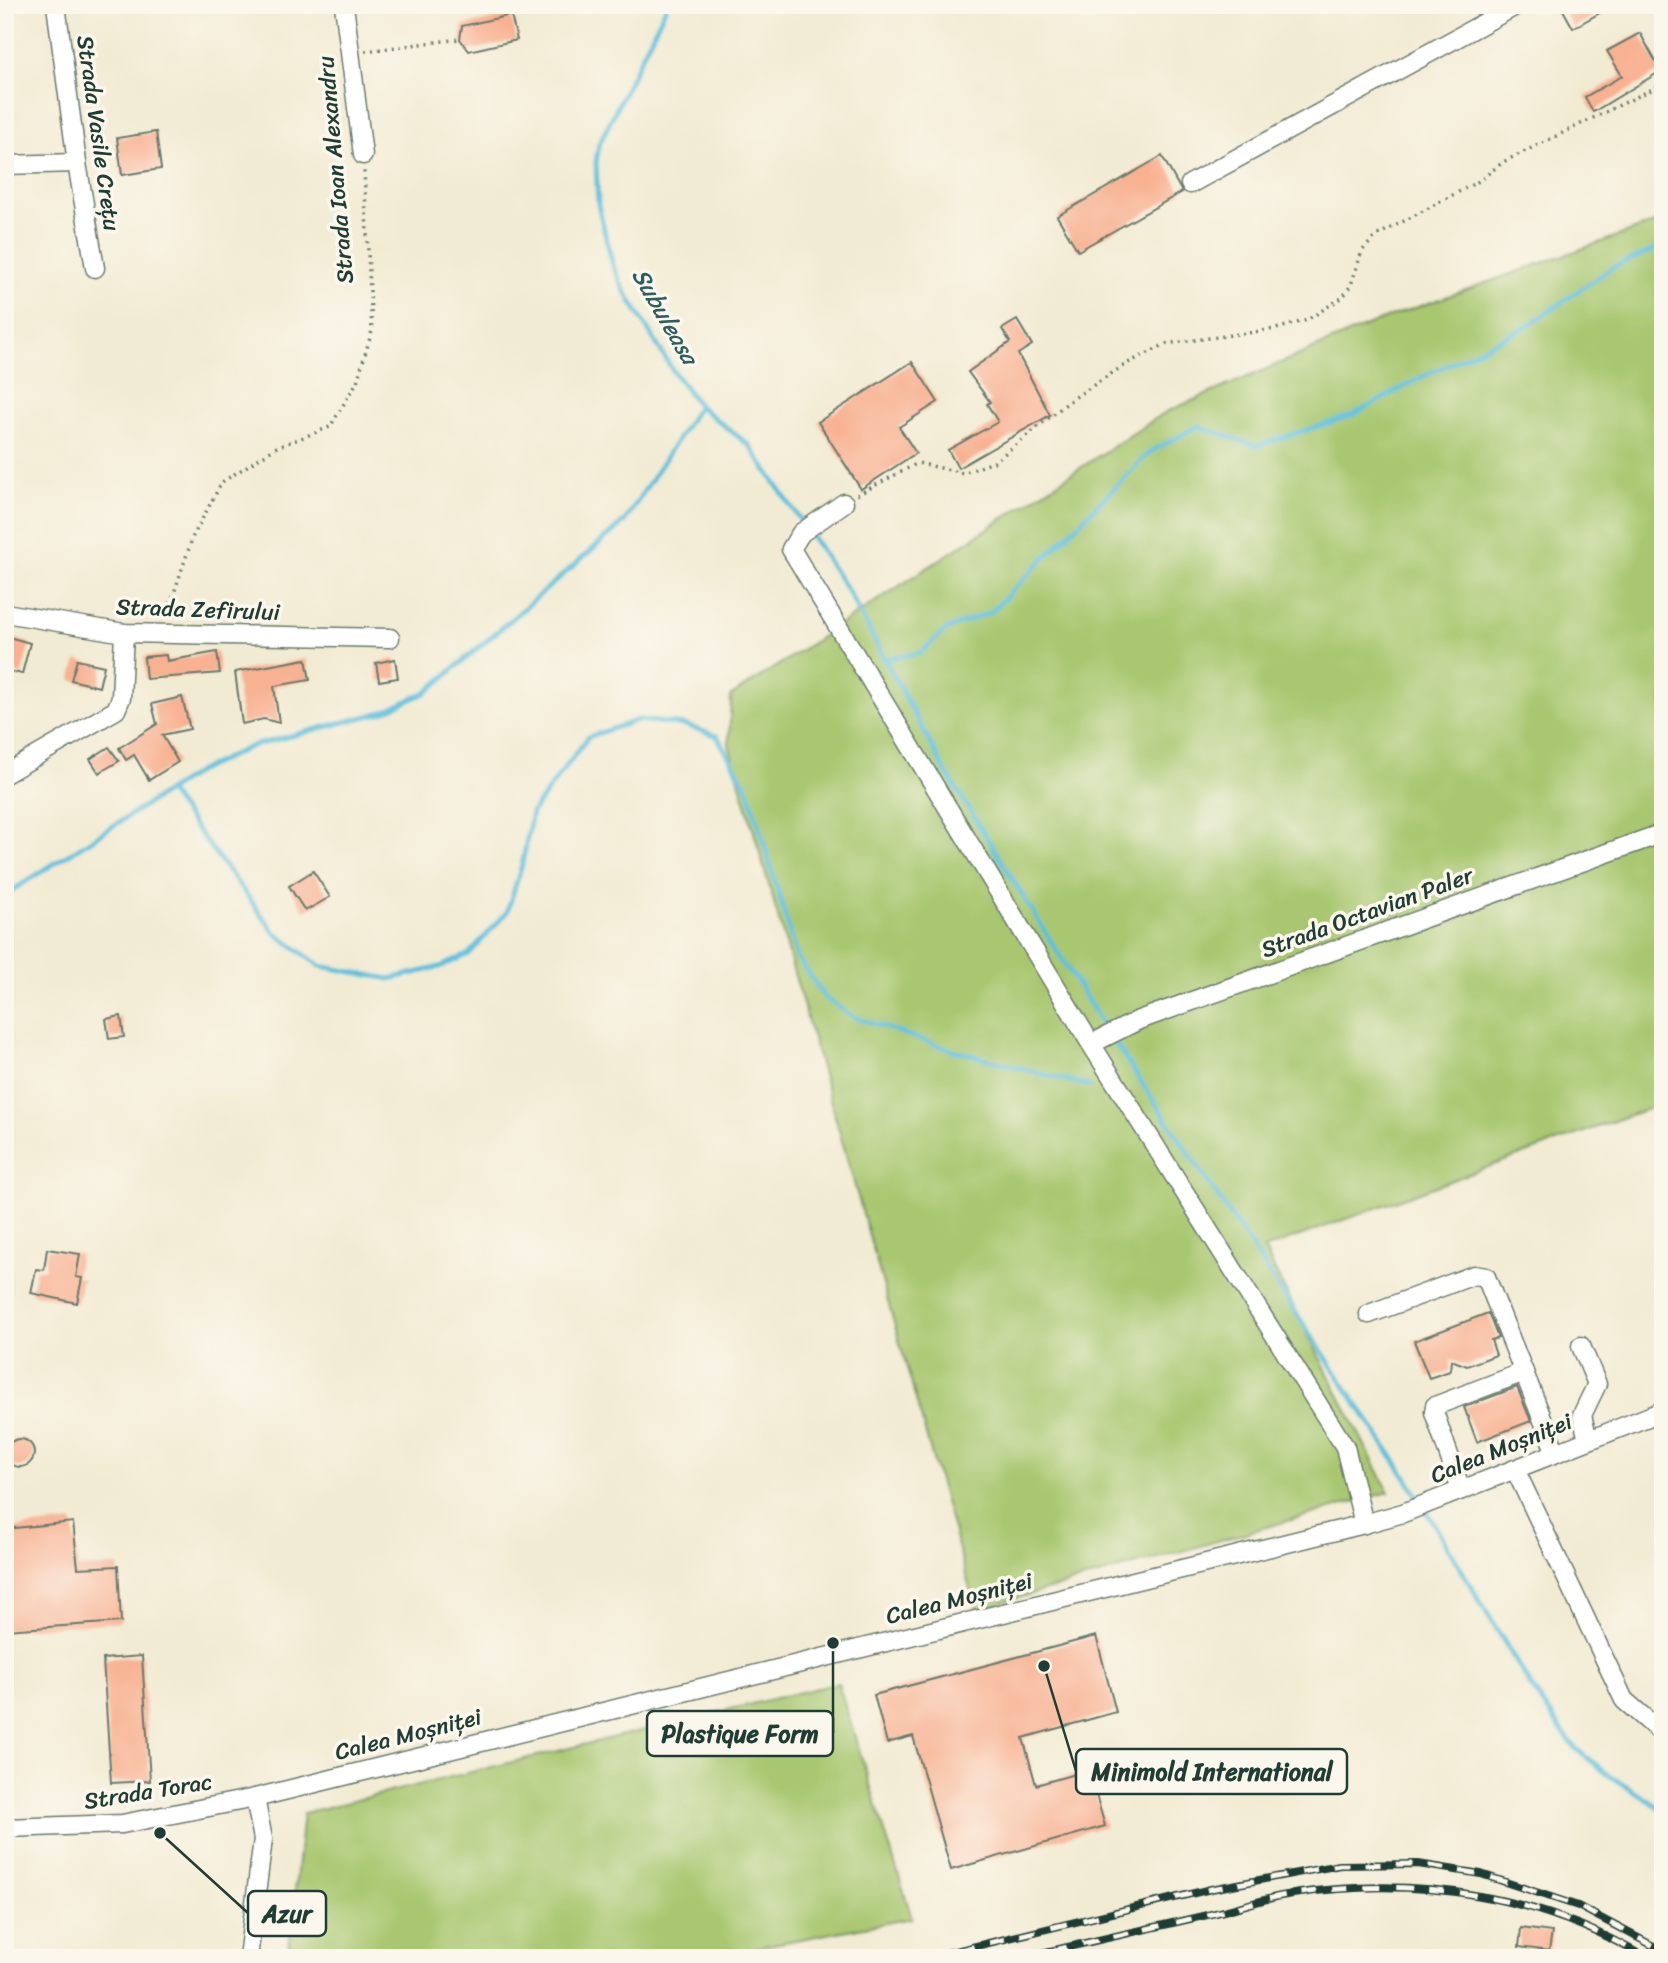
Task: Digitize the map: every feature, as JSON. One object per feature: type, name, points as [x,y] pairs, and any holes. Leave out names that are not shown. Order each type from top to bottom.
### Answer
[{"type":"street","name":"Strada Vasile Crețu","points":[[57,5],[76,163],[94,268]]},
{"type":"street","name":"Strada Ioan Alexandru","points":[[344,5],[363,155]]},
{"type":"street","points":[[1190,184],[1517,5]]},
{"type":"street","points":[[5,165],[76,163]]},
{"type":"street","points":[[844,503],[808,528],[791,549],[1091,1044],[1345,1447],[1364,1524]]},
{"type":"street","name":"Strada Zefirului","points":[[5,613],[124,634],[390,638]]},
{"type":"street","points":[[5,774],[116,710],[121,698],[124,634]]},
{"type":"street","name":"Strada Octavian Paler","points":[[1091,1044],[1139,1020],[1663,833]]},
{"type":"street","points":[[1369,1314],[1479,1274],[1486,1277],[1556,1453]]},
{"type":"street","points":[[1581,1346],[1597,1384],[1582,1415],[1588,1440]]},
{"type":"street","points":[[1461,1490],[1434,1412],[1436,1406],[1524,1372]]},
{"type":"street","name":"Calea Moșniței","points":[[255,1798],[1364,1524],[1403,1513],[1663,1411]]},
{"type":"street","points":[[1515,1469],[1625,1700],[1663,1734]]},
{"type":"street","points":[[248,1958],[263,1839],[255,1798]]},
{"type":"street","name":"Strada Torac","points":[[5,1828],[122,1825],[255,1798]]},
{"type":"path","points":[[351,52],[460,39]]},
{"type":"path","points":[[844,503],[918,463],[963,473],[994,462],[1071,400],[1126,364],[1166,344],[1276,329],[1307,320],[1343,297],[1351,285],[1362,251],[1376,236],[1479,181],[1503,162],[1663,84]]},
{"type":"path","name":"Strada Ioan Alexandru","points":[[160,635],[194,537],[222,482],[277,447],[330,428],[357,382],[372,331],[363,155]]},
{"type":"green space","points":[[1663,220],[1663,1103],[1264,1249],[1389,1492],[976,1610],[729,745],[731,696],[1166,412],[1381,320]]},
{"type":"green space","points":[[838,1683],[912,1918],[700,1958],[288,1958],[303,1813]]},
{"type":"building","points":[[1572,5],[1614,5],[1573,28],[1563,10]]},
{"type":"building","points":[[511,15],[517,40],[469,51],[460,39],[462,26]]},
{"type":"building","points":[[1640,33],[1661,71],[1593,112],[1585,97],[1622,76],[1607,51]]},
{"type":"building","points":[[156,132],[161,169],[122,175],[117,138]]},
{"type":"building","points":[[1162,156],[1182,192],[1078,251],[1057,216]]},
{"type":"building","points":[[1017,320],[1032,345],[1018,354],[1050,415],[958,468],[948,450],[998,422],[987,404],[990,402],[968,372],[1010,342],[1002,329]]},
{"type":"building","points":[[912,362],[938,402],[899,427],[916,453],[861,489],[818,422]]},
{"type":"building","points":[[5,636],[30,643],[22,674],[5,670]]},
{"type":"building","points":[[217,652],[220,673],[146,679],[144,657],[166,655],[167,661]]},
{"type":"building","points":[[306,659],[310,680],[274,686],[279,723],[264,719],[242,724],[235,672]]},
{"type":"building","points":[[395,659],[398,678],[379,681],[376,663]]},
{"type":"building","points":[[77,660],[104,666],[99,687],[71,680]]},
{"type":"building","points":[[182,697],[190,729],[162,735],[178,762],[149,780],[134,755],[126,760],[119,748],[157,724],[152,704]]},
{"type":"building","points":[[109,747],[119,761],[99,773],[90,759]]},
{"type":"building","points":[[313,871],[330,897],[305,911],[289,886]]},
{"type":"building","points":[[121,1016],[124,1037],[109,1039],[106,1019]]},
{"type":"building","points":[[47,1249],[80,1254],[76,1277],[82,1278],[77,1303],[31,1293],[36,1269],[44,1270]]},
{"type":"building","points":[[1488,1313],[1498,1338],[1491,1340],[1496,1355],[1467,1366],[1451,1360],[1450,1371],[1429,1378],[1414,1341]]},
{"type":"building","points":[[1517,1387],[1531,1421],[1477,1442],[1464,1407]]},
{"type":"building","points":[[20,1439],[30,1443],[34,1453],[30,1463],[20,1467],[10,1463],[6,1453],[10,1443]]},
{"type":"building","points":[[73,1522],[78,1568],[118,1566],[121,1622],[5,1630],[5,1529]]},
{"type":"building","points":[[1096,1636],[1116,1712],[1023,1738],[1036,1785],[1089,1770],[1105,1826],[951,1870],[913,1736],[887,1743],[874,1695]]},
{"type":"building","points":[[142,1656],[150,1781],[111,1783],[103,1659]]},
{"type":"building","points":[[1521,1928],[1552,1932],[1549,1951],[1519,1947]]},
{"type":"waterway","name":"Subuleasa","points":[[667,5],[599,144],[596,162],[598,205],[613,266],[623,288],[673,371],[699,406],[749,445],[849,593],[943,767],[1101,1022]]},
{"type":"waterway","points":[[883,659],[920,653],[947,629],[991,612],[1150,452],[1198,426],[1256,446],[1353,415],[1424,376],[1526,327],[1613,267],[1663,246]]},
{"type":"waterway","points":[[5,895],[199,771],[252,746],[383,712],[427,692],[624,522],[699,406]]},
{"type":"waterway","points":[[168,791],[275,933],[320,966],[390,979],[440,967],[469,954],[507,912],[522,865],[532,812],[588,737],[638,720],[685,725],[717,736],[748,789],[797,957],[825,998],[854,1017],[949,1049],[1089,1086]]},
{"type":"waterway","points":[[1115,1043],[1406,1477],[1530,1685],[1560,1728],[1576,1749],[1610,1776],[1663,1810]]},
{"type":"railway","points":[[927,1958],[1211,1889],[1340,1865],[1418,1864],[1481,1874],[1578,1906],[1663,1951]]},
{"type":"railway","points":[[1020,1958],[1284,1895],[1385,1887],[1431,1889],[1520,1905],[1563,1918],[1646,1958]]},
{"type":"place","name":"Plastique Form","points":[[833,1643]]},
{"type":"place","name":"Minimold International","points":[[1044,1666]]},
{"type":"place","name":"Azur","points":[[160,1833]]}]
